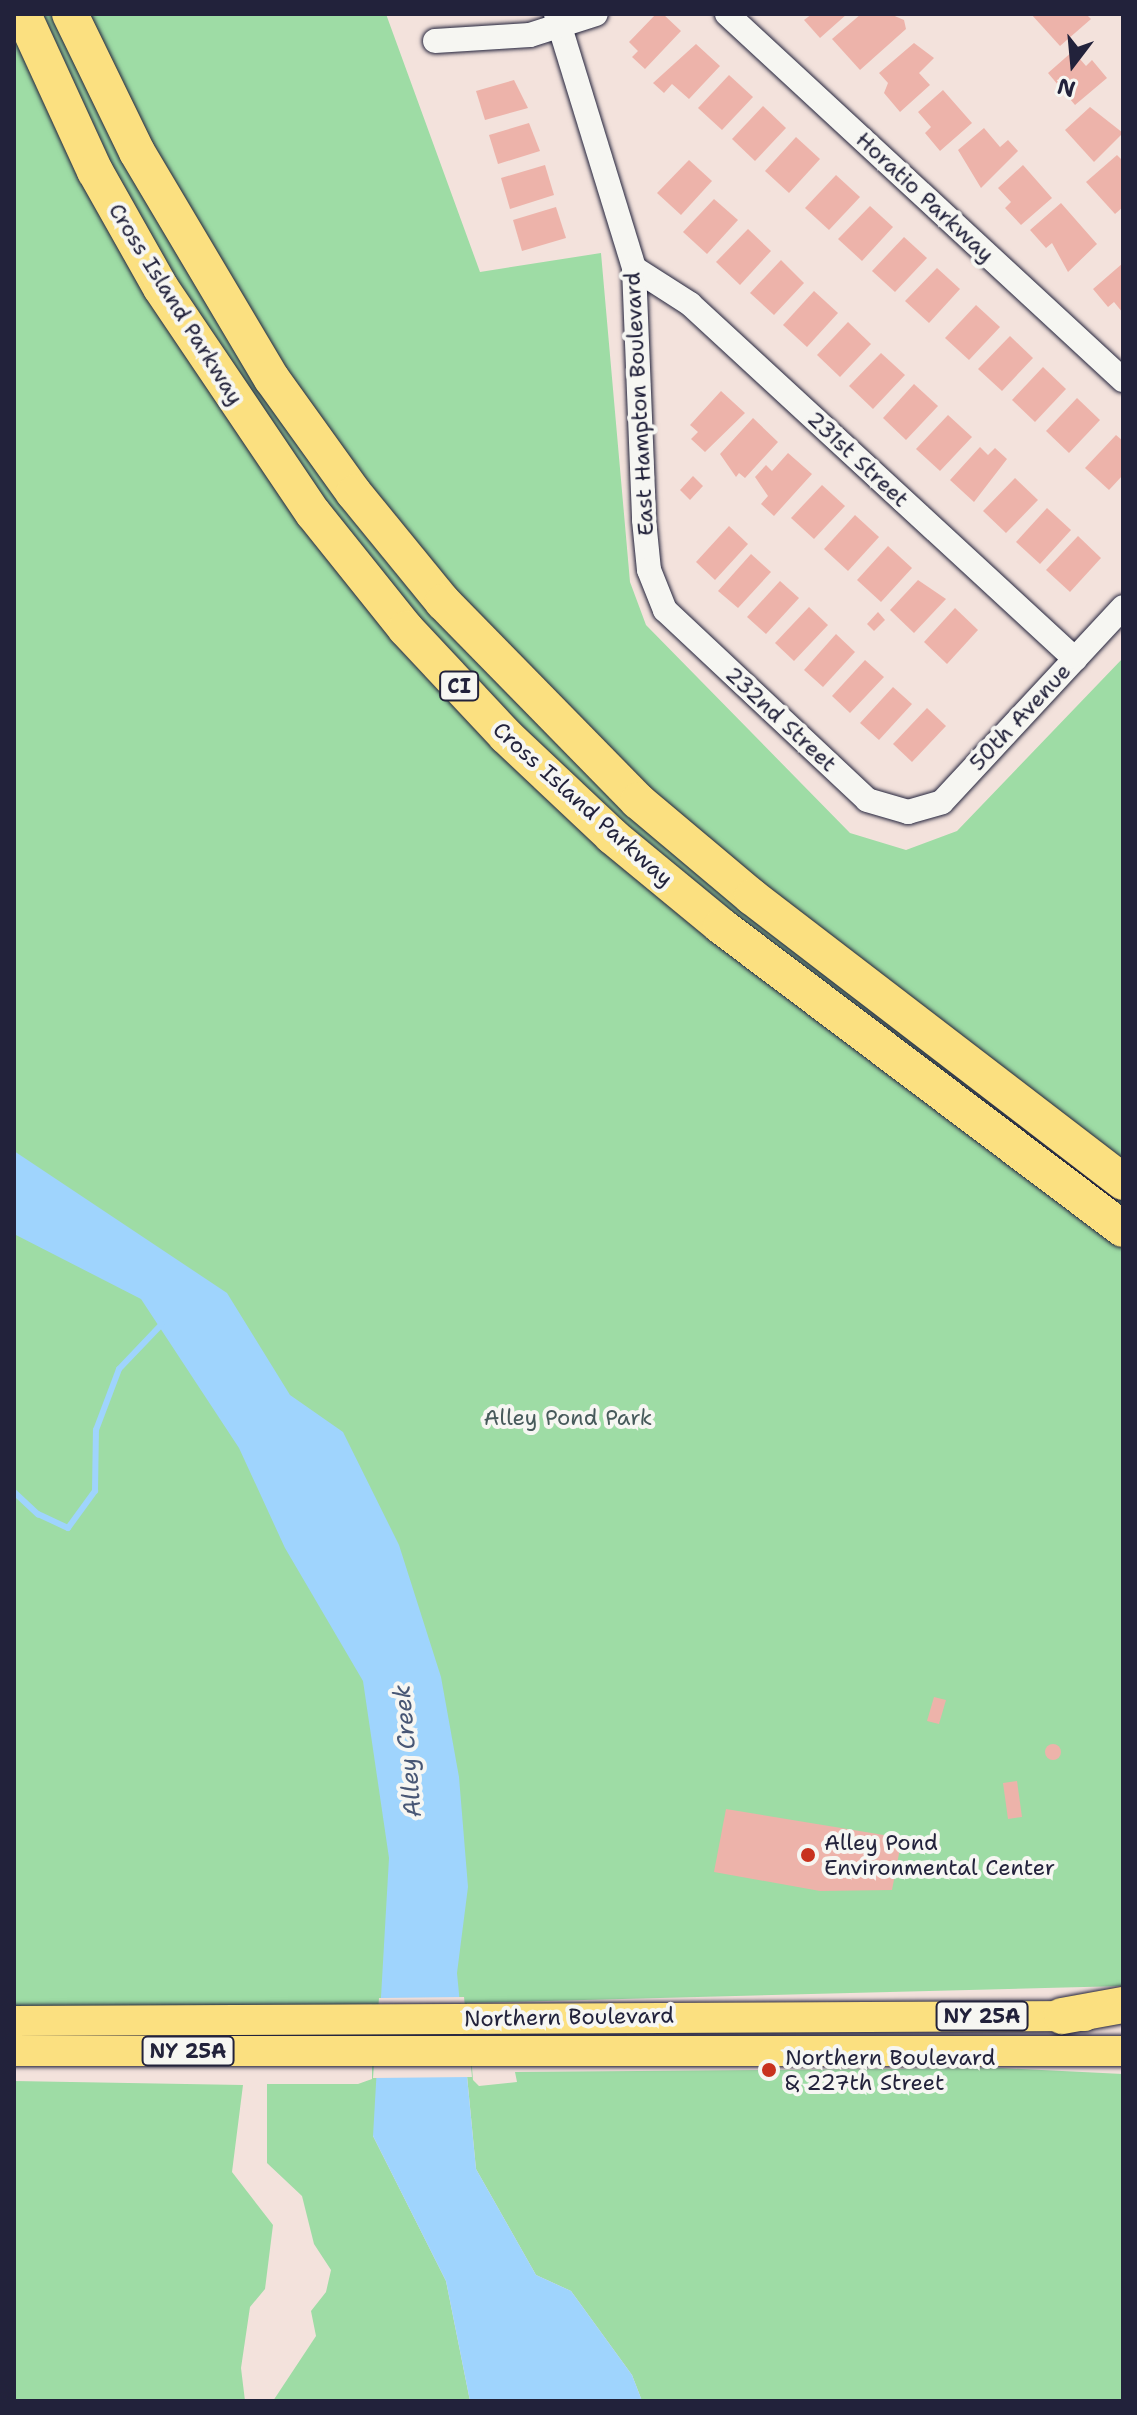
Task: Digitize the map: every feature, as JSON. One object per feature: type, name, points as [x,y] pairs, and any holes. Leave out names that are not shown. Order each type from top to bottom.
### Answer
[{"type":"highway","name":"Cross Island Parkway","points":[[23,14],[95,171],[161,288],[313,513],[406,629],[506,736],[612,836],[721,926],[1123,1229]]},
{"type":"highway","name":"Cross Island Parkway","points":[[70,14],[137,152],[264,366],[354,493],[443,602],[638,801],[752,897],[1123,1182]]},
{"type":"highway","points":[[1078,1145],[1123,1175]]},
{"type":"highway","points":[[1062,2016],[1123,2005]]},
{"type":"main road","name":"Northern Boulevard","points":[[14,2021],[1123,2016]]},
{"type":"main road","name":"Northern Boulevard","points":[[14,2051],[1123,2051]]},
{"type":"street","points":[[435,41],[488,41],[558,21],[596,14]]},
{"type":"street","name":"Horatio Parkway","points":[[727,14],[1123,380]]},
{"type":"street","name":"East Hampton Boulevard","points":[[558,21],[634,268],[644,520],[649,570],[665,610]]},
{"type":"street","name":"231st Street","points":[[634,268],[690,304],[1075,659]]},
{"type":"street","name":"50th Avenue","points":[[908,812],[942,802],[1123,607]]},
{"type":"street","name":"232nd Street","points":[[665,610],[867,800],[908,812]]},
{"type":"green space","name":"Alley Pond Park","points":[[14,14],[386,14],[480,272],[601,253],[630,582],[646,625],[850,833],[906,850],[957,831],[1123,658],[1123,1986],[467,2003],[473,2080],[479,2086],[517,2082],[515,2072],[999,2068],[1123,2074],[1123,2401],[642,2401],[632,2375],[571,2291],[536,2275],[476,2169],[460,2003],[373,2136],[446,2281],[470,2401],[273,2401],[316,2336],[311,2311],[326,2292],[331,2270],[314,2244],[302,2196],[267,2163],[267,2084],[358,2084],[372,2079],[372,2004],[14,2013]]},
{"type":"green space","points":[[14,2081],[243,2085],[232,2172],[273,2225],[265,2289],[250,2307],[241,2368],[245,2401],[14,2401]]},
{"type":"water","name":"Alley Creek","points":[[14,1151],[227,1293],[290,1395],[343,1432],[399,1545],[441,1677],[459,1777],[468,1887],[457,1973],[476,2169],[536,2275],[571,2291],[632,2375],[642,2401],[470,2401],[446,2281],[373,2136],[389,1858],[363,1681],[285,1548],[239,1448],[141,1299],[14,1234]]},
{"type":"pier","points":[[464,1997],[472,2077],[373,2078],[379,1998]]},
{"type":"building","points":[[656,14],[663,14],[681,31],[645,69],[632,57],[638,51],[629,42]]},
{"type":"building","points":[[812,14],[847,14],[820,38],[804,20]]},
{"type":"building","points":[[861,14],[890,14],[904,20],[906,29],[860,70],[832,39]]},
{"type":"building","points":[[1031,14],[1086,14],[1091,19],[1060,46]]},
{"type":"building","points":[[914,43],[934,58],[919,73],[930,85],[900,112],[884,93],[888,83],[879,73]]},
{"type":"building","points":[[696,44],[720,66],[689,99],[672,84],[664,93],[653,83]]},
{"type":"building","points":[[1073,51],[1086,66],[1092,60],[1107,78],[1075,105],[1048,73]]},
{"type":"building","points":[[729,75],[753,97],[722,130],[698,108]]},
{"type":"building","points":[[514,80],[528,108],[485,120],[476,91]]},
{"type":"building","points":[[943,90],[972,123],[940,151],[925,133],[931,127],[918,112]]},
{"type":"building","points":[[763,106],[786,128],[755,161],[732,139]]},
{"type":"building","points":[[1090,107],[1123,133],[1094,162],[1065,130]]},
{"type":"building","points":[[529,123],[540,151],[498,164],[489,135]]},
{"type":"building","points":[[984,128],[1000,147],[1008,140],[1018,151],[981,188],[958,150]]},
{"type":"building","points":[[796,137],[820,159],[789,193],[765,171]]},
{"type":"building","points":[[1117,155],[1123,161],[1123,207],[1115,214],[1086,182]]},
{"type":"building","points":[[689,160],[712,181],[681,215],[657,193]]},
{"type":"building","points":[[545,165],[554,195],[510,209],[501,178]]},
{"type":"building","points":[[1023,165],[1052,198],[1021,225],[1005,208],[1011,202],[998,188]]},
{"type":"building","points":[[836,175],[860,197],[829,230],[805,208]]},
{"type":"building","points":[[714,199],[738,220],[707,254],[683,232]]},
{"type":"building","points":[[1061,203],[1097,244],[1068,272],[1052,243],[1046,248],[1030,230]]},
{"type":"building","points":[[870,206],[893,227],[862,261],[838,239]]},
{"type":"building","points":[[556,207],[566,238],[522,251],[513,220]]},
{"type":"building","points":[[748,229],[771,251],[740,285],[716,262]]},
{"type":"building","points":[[904,237],[927,258],[895,292],[872,271]]},
{"type":"building","points":[[781,260],[804,283],[774,315],[750,293]]},
{"type":"building","points":[[1123,263],[1123,313],[1114,302],[1108,307],[1093,289]]},
{"type":"building","points":[[937,268],[960,289],[929,323],[905,301]]},
{"type":"building","points":[[814,291],[838,313],[807,347],[783,325]]},
{"type":"building","points":[[976,305],[1000,327],[969,360],[945,338]]},
{"type":"building","points":[[848,322],[871,344],[840,377],[817,355]]},
{"type":"building","points":[[1010,336],[1033,358],[1002,391],[978,369]]},
{"type":"building","points":[[881,353],[905,375],[873,409],[849,386]]},
{"type":"building","points":[[1043,367],[1066,389],[1035,422],[1012,400]]},
{"type":"building","points":[[914,384],[938,406],[906,440],[883,418]]},
{"type":"building","points":[[721,391],[745,413],[705,452],[691,439],[698,432],[690,425]]},
{"type":"building","points":[[1077,398],[1100,420],[1069,453],[1046,431]]},
{"type":"building","points":[[948,415],[972,437],[940,471],[916,449]]},
{"type":"building","points":[[753,418],[778,442],[745,478],[739,473],[736,477],[720,454]]},
{"type":"building","points":[[1116,435],[1123,441],[1123,475],[1109,490],[1085,468]]},
{"type":"building","points":[[980,447],[988,455],[995,448],[1007,459],[974,502],[950,480]]},
{"type":"building","points":[[788,453],[812,474],[774,516],[761,504],[768,496],[755,477],[766,465],[772,471]]},
{"type":"building","points":[[693,476],[703,486],[690,500],[680,490]]},
{"type":"building","points":[[1015,478],[1038,500],[1006,533],[983,511]]},
{"type":"building","points":[[822,485],[845,506],[814,539],[791,518]]},
{"type":"building","points":[[1047,508],[1071,530],[1040,564],[1016,542]]},
{"type":"building","points":[[855,515],[879,537],[848,571],[824,549]]},
{"type":"building","points":[[729,526],[748,544],[715,580],[696,562]]},
{"type":"building","points":[[1078,536],[1101,558],[1070,592],[1046,570]]},
{"type":"building","points":[[888,546],[912,568],[881,602],[857,580]]},
{"type":"building","points":[[751,554],[771,572],[738,608],[718,591]]},
{"type":"building","points":[[918,580],[946,599],[914,633],[890,610]]},
{"type":"building","points":[[780,581],[799,598],[766,634],[747,617]]},
{"type":"building","points":[[809,607],[828,625],[794,661],[775,643]]},
{"type":"building","points":[[955,608],[978,630],[947,664],[924,642]]},
{"type":"building","points":[[878,612],[885,620],[874,631],[867,624]]},
{"type":"building","points":[[836,634],[855,652],[823,687],[804,670]]},
{"type":"building","points":[[865,660],[884,677],[850,713],[832,696]]},
{"type":"building","points":[[893,687],[912,704],[879,740],[860,723]]},
{"type":"building","points":[[927,708],[946,726],[912,762],[893,744]]},
{"type":"building","points":[[934,1697],[946,1700],[939,1724],[927,1721]]},
{"type":"building","points":[[1053,1744],[1059,1746],[1059,1758],[1053,1760],[1047,1758],[1045,1752],[1047,1746]]},
{"type":"building","points":[[1017,1781],[1022,1817],[1008,1819],[1003,1783]]},
{"type":"building","name":"Alley Pond Environmental Center","points":[[726,1809],[902,1838],[892,1890],[820,1891],[714,1872]]},
{"type":"waterway","points":[[14,1492],[38,1514],[68,1528],[95,1491],[96,1430],[119,1369],[162,1324]]},
{"type":"place","name":"Alley Pond Environmental Center","points":[[808,1855]]},
{"type":"place","name":"Northern Boulevard & 227th Street","points":[[769,2070]]}]
